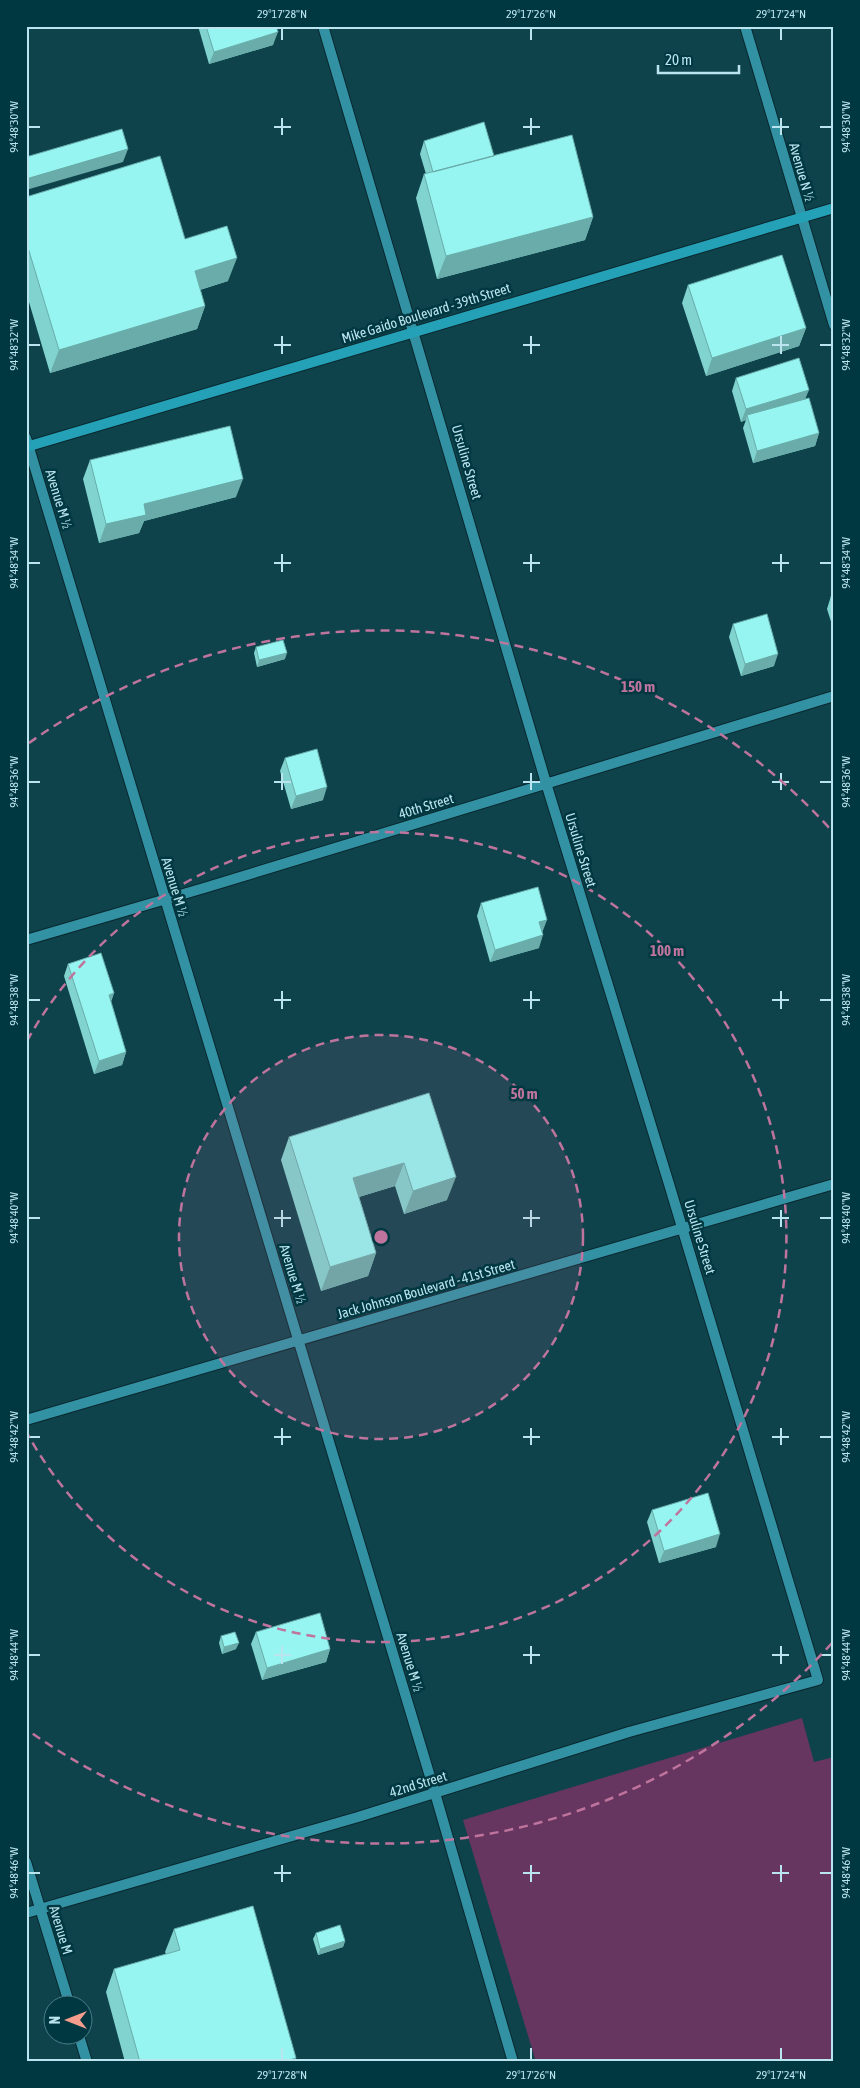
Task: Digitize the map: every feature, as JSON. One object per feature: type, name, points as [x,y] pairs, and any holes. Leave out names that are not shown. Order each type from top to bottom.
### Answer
[{"type":"main road","name":"Mike Gaido Boulevard - 39th Street","points":[[27,444],[834,208]]},
{"type":"street","name":"Ursuline Street","points":[[323,26],[546,783],[683,1228],[818,1680]]},
{"type":"street","name":"Avenue N ½","points":[[745,26],[834,325]]},
{"type":"street","name":"Avenue M ½","points":[[27,444],[435,1793],[513,2062]]},
{"type":"street","name":"40th Street","points":[[26,940],[164,900],[834,696]]},
{"type":"street","name":"Jack Johnson Boulevard - 41st Street","points":[[26,1420],[834,1184]]},
{"type":"street","name":"42nd Street","points":[[26,1913],[435,1793],[628,1732],[818,1680]]},
{"type":"street","name":"Avenue M","points":[[26,1862],[67,1996]]},
{"type":"street","points":[[82,2046],[87,2062]]},
{"type":"shaded area","points":[[802,1718],[814,1762],[834,1757],[834,2062],[536,2062],[463,1820]]},
{"type":"building","points":[[206,26],[276,26],[278,32],[214,52]]},
{"type":"building","points":[[484,122],[494,156],[433,172],[424,141]]},
{"type":"building","points":[[122,129],[128,149],[26,179],[26,157]]},
{"type":"building","points":[[572,135],[593,217],[446,256],[424,174]]},
{"type":"building","points":[[160,156],[185,239],[227,226],[237,258],[195,271],[205,306],[59,350],[26,241],[26,197]]},
{"type":"building","points":[[782,255],[806,328],[712,358],[688,285]]},
{"type":"building","points":[[799,358],[809,390],[746,409],[736,378]]},
{"type":"building","points":[[809,398],[819,433],[757,451],[747,415]]},
{"type":"building","points":[[230,426],[243,479],[144,504],[146,515],[106,524],[90,460]]},
{"type":"building","points":[[767,614],[778,654],[745,664],[733,624]]},
{"type":"building","points":[[283,640],[287,653],[259,660],[256,647]]},
{"type":"building","points":[[317,749],[327,787],[296,796],[285,758]]},
{"type":"building","points":[[538,887],[547,920],[539,922],[543,935],[495,950],[481,903]]},
{"type":"building","points":[[101,953],[114,993],[109,995],[126,1052],[99,1061],[68,964]]},
{"type":"building","points":[[429,1093],[456,1177],[413,1191],[404,1163],[353,1178],[376,1253],[330,1267],[289,1137]]},
{"type":"building","points":[[708,1493],[720,1534],[664,1551],[652,1510]]},
{"type":"building","points":[[320,1613],[330,1649],[267,1668],[256,1632]]},
{"type":"building","points":[[235,1632],[239,1643],[224,1647],[221,1636]]},
{"type":"building","points":[[253,1906],[296,2058],[283,2062],[140,2062],[114,1969],[180,1950],[174,1929]]},
{"type":"building","points":[[340,1925],[345,1941],[320,1949],[316,1933]]}]
